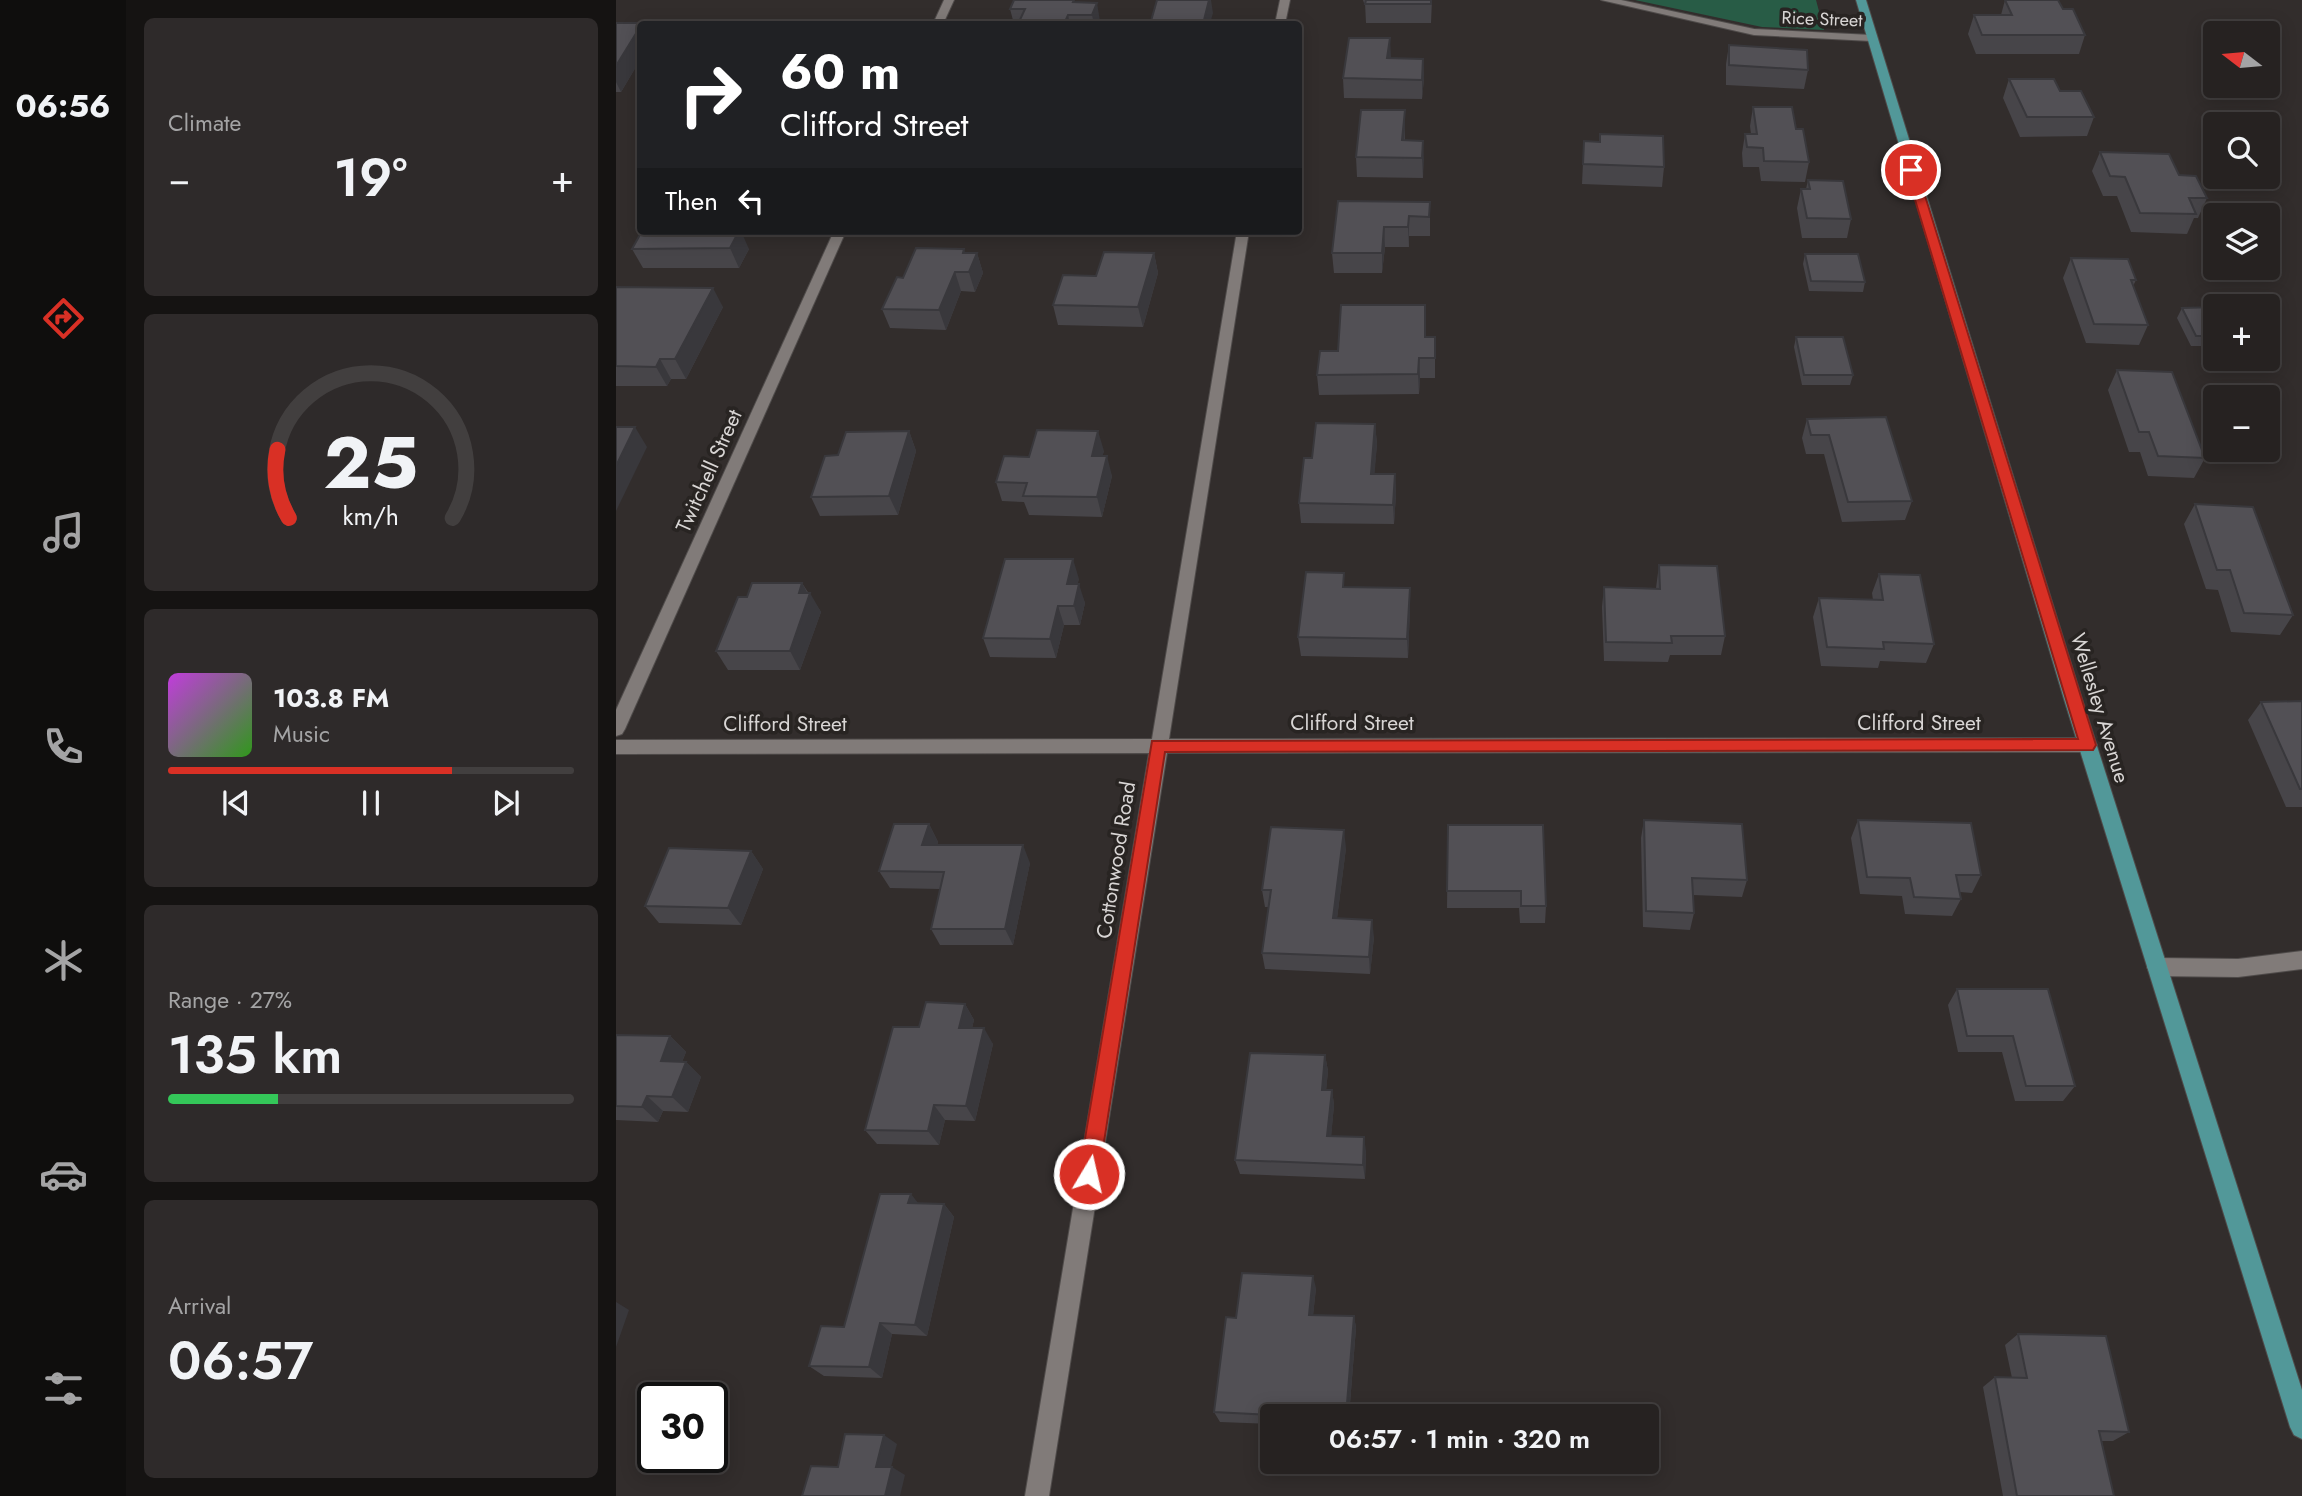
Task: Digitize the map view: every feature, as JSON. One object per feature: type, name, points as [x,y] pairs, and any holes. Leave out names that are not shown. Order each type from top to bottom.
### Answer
[{"type":"main road","name":"Wellesley Avenue","points":[[1861,0],[2088,745],[2302,1427]]},
{"type":"street","points":[[939,21],[949,0]]},
{"type":"street","points":[[1281,21],[1285,0]]},
{"type":"street","name":"Rice Street","points":[[1606,0],[1754,32],[1871,38]]},
{"type":"street","name":"Twitchell Street","points":[[616,729],[838,235]]},
{"type":"street","name":"Cottonwood Road","points":[[1037,1496],[1242,235]]},
{"type":"street","name":"Clifford Street","points":[[616,747],[2088,745]]},
{"type":"street","points":[[2157,967],[2238,968],[2302,960]]},
{"type":"green space","points":[[1635,0],[1816,0],[1824,30],[1762,27]]},
{"type":"building","points":[[1014,0],[1074,0],[1073,2],[1097,3],[1092,15],[1068,15],[1065,21],[1019,21],[1025,9],[1010,9]]},
{"type":"building","points":[[1157,0],[1209,0],[1204,21],[1151,21]]},
{"type":"building","points":[[1366,0],[1431,0],[1431,4],[1365,4]]},
{"type":"building","points":[[2005,0],[2058,0],[2063,9],[2073,9],[2085,35],[1982,35],[1974,15],[2012,15]]},
{"type":"building","points":[[616,23],[637,23],[637,32],[616,66]]},
{"type":"building","points":[[1349,38],[1390,38],[1387,58],[1423,59],[1422,80],[1343,78]]},
{"type":"building","points":[[1729,45],[1807,50],[1808,70],[1729,65]]},
{"type":"building","points":[[2009,79],[2054,79],[2060,91],[2081,91],[2094,117],[2027,117]]},
{"type":"building","points":[[1753,107],[1792,107],[1796,129],[1803,129],[1809,162],[1764,161],[1763,148],[1747,147],[1745,134],[1757,134]]},
{"type":"building","points":[[1361,110],[1405,110],[1402,140],[1423,141],[1422,158],[1356,157]]},
{"type":"building","points":[[1600,134],[1663,136],[1664,167],[1583,164],[1584,141],[1600,142]]},
{"type":"building","points":[[2100,152],[2169,154],[2179,175],[2196,176],[2207,198],[2189,198],[2196,214],[2140,213],[2125,177],[2110,176]]},
{"type":"building","points":[[1808,180],[1843,181],[1851,219],[1807,218],[1801,189],[1810,189]]},
{"type":"building","points":[[1338,201],[1430,202],[1429,217],[1409,216],[1408,227],[1384,227],[1382,253],[1332,253]]},
{"type":"building","points":[[640,235],[737,235],[730,248],[632,249]]},
{"type":"building","points":[[916,248],[964,249],[963,253],[977,253],[969,272],[955,272],[939,310],[882,309],[897,277],[903,278]]},
{"type":"building","points":[[1104,252],[1154,253],[1138,307],[1053,305],[1063,275],[1096,276]]},
{"type":"building","points":[[1805,254],[1858,254],[1865,282],[1811,281]]},
{"type":"building","points":[[2071,258],[2128,259],[2136,280],[2131,280],[2148,325],[2094,324]]},
{"type":"building","points":[[616,287],[713,288],[675,359],[660,359],[656,367],[616,366]]},
{"type":"building","points":[[1341,305],[1425,305],[1425,337],[1435,337],[1435,358],[1419,358],[1418,374],[1317,375],[1320,351],[1338,351]]},
{"type":"building","points":[[2203,307],[2203,336],[2196,336],[2182,308]]},
{"type":"building","points":[[1796,337],[1843,337],[1853,375],[1804,375]]},
{"type":"building","points":[[2117,370],[2172,372],[2203,458],[2158,456],[2149,432],[2139,432]]},
{"type":"building","points":[[1886,417],[1912,501],[1848,502],[1829,435],[1811,435],[1807,419]]},
{"type":"building","points":[[1316,423],[1375,424],[1371,474],[1395,474],[1393,505],[1299,503],[1304,458],[1312,458]]},
{"type":"building","points":[[616,427],[635,427],[616,466]]},
{"type":"building","points":[[1037,430],[1098,431],[1092,456],[1107,456],[1097,497],[1023,496],[1027,483],[996,482],[1004,456],[1029,457]]},
{"type":"building","points":[[909,431],[889,496],[811,497],[825,456],[838,455],[846,432]]},
{"type":"building","points":[[2195,504],[2253,507],[2293,615],[2244,613],[2230,570],[2217,570]]},
{"type":"building","points":[[1005,559],[1073,559],[1067,584],[1079,584],[1074,606],[1058,606],[1050,639],[983,638]]},
{"type":"building","points":[[1659,565],[1717,566],[1725,636],[1671,636],[1672,643],[1606,642],[1604,587],[1660,589]]},
{"type":"building","points":[[1306,572],[1344,573],[1343,587],[1410,588],[1407,639],[1298,637]]},
{"type":"building","points":[[1879,574],[1920,575],[1934,644],[1883,642],[1884,649],[1827,647],[1819,598],[1883,600]]},
{"type":"building","points":[[752,583],[802,583],[799,593],[810,593],[790,651],[716,651],[738,597],[747,597]]},
{"type":"building","points":[[2302,701],[2302,789],[2300,789],[2261,702]]},
{"type":"building","points":[[1644,820],[1742,824],[1747,880],[1692,878],[1694,913],[1646,911]]},
{"type":"building","points":[[1858,820],[1971,823],[1981,875],[1956,875],[1961,899],[1914,897],[1910,878],[1867,877]]},
{"type":"building","points":[[894,824],[929,824],[922,845],[1023,845],[1005,929],[931,929],[944,872],[879,871]]},
{"type":"building","points":[[1448,825],[1543,825],[1546,906],[1521,906],[1521,891],[1447,891]]},
{"type":"building","points":[[1271,827],[1344,830],[1333,918],[1372,920],[1369,957],[1262,953],[1271,890],[1262,890]]},
{"type":"building","points":[[669,848],[751,851],[728,908],[645,906]]},
{"type":"building","points":[[1957,989],[2048,989],[2075,1086],[2026,1086],[2013,1036],[1967,1036]]},
{"type":"building","points":[[926,1002],[965,1004],[959,1028],[984,1028],[966,1106],[934,1105],[928,1131],[865,1130],[893,1027],[919,1027]]},
{"type":"building","points":[[616,1035],[670,1036],[661,1061],[686,1062],[672,1097],[647,1096],[642,1107],[616,1106]]},
{"type":"building","points":[[1250,1053],[1325,1055],[1322,1090],[1332,1090],[1327,1136],[1364,1137],[1363,1165],[1235,1160]]},
{"type":"building","points":[[880,1194],[911,1194],[908,1203],[944,1204],[915,1325],[880,1323],[869,1367],[809,1366],[821,1326],[844,1327]]},
{"type":"building","points":[[1242,1273],[1313,1276],[1309,1315],[1354,1316],[1347,1404],[1260,1404],[1260,1414],[1214,1412],[1226,1317],[1236,1318]]},
{"type":"building","points":[[2018,1334],[2106,1336],[2129,1432],[2099,1431],[2114,1496],[2017,1496],[1995,1377],[2027,1378]]},
{"type":"building","points":[[845,1434],[884,1435],[876,1467],[892,1467],[885,1496],[802,1496],[811,1466],[838,1467]]},
{"type":"route","points":[[1089,1174],[1158,746],[2088,745],[1911,170]]}]
